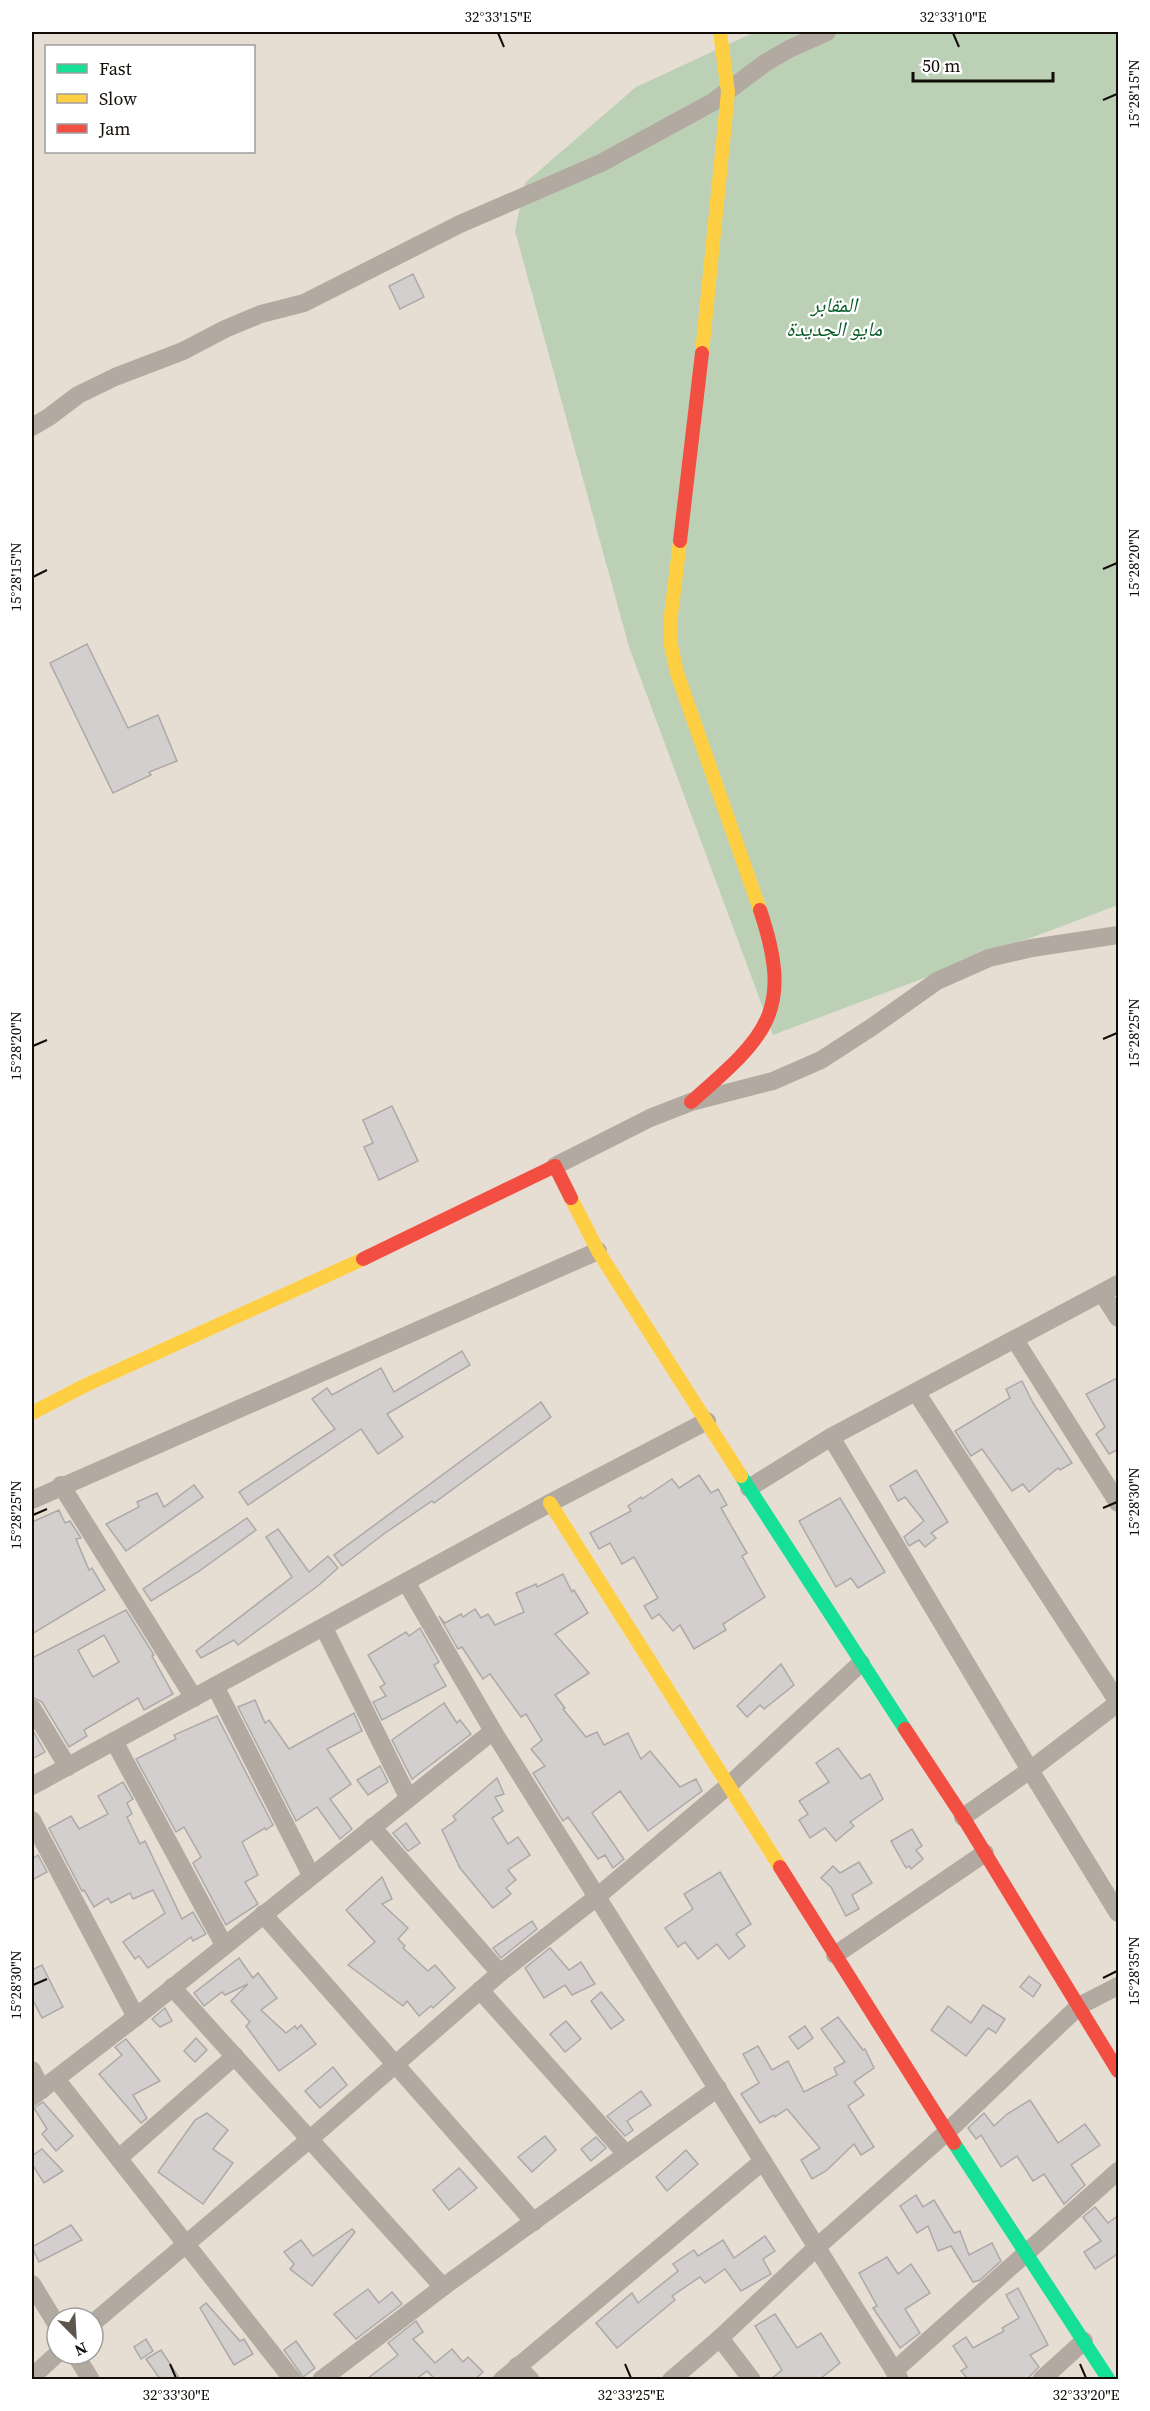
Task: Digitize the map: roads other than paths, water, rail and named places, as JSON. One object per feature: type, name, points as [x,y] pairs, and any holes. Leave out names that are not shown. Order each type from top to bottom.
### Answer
[{"type":"street","points":[[691,1102],[734,1064],[759,1036],[768,1021],[776,992],[771,943],[677,673],[671,645],[671,615],[693,438],[728,92],[720,32]]},
{"type":"street","points":[[32,427],[78,395],[115,377],[183,351],[225,328],[261,314],[304,303],[460,224],[601,163],[713,102],[765,63],[789,49],[827,32]]},
{"type":"street","points":[[32,1413],[86,1385],[345,1268],[650,1118],[691,1102],[773,1081],[821,1060],[937,981],[988,958],[1032,948],[1119,935]]},
{"type":"street","points":[[555,1166],[598,1251],[861,1663],[963,1817],[1119,2071]]},
{"type":"street","points":[[32,1500],[61,1485],[598,1251]]},
{"type":"street","points":[[749,1488],[831,1437],[1119,1284]]},
{"type":"street","points":[[1102,1293],[1119,1318]]},
{"type":"street","points":[[1015,1340],[1119,1503]]},
{"type":"street","points":[[916,1392],[1119,1703],[963,1817]]},
{"type":"street","points":[[32,1786],[214,1686],[324,1629],[550,1503],[707,1421]]},
{"type":"street","points":[[831,1437],[1030,1770],[1119,1913]]},
{"type":"street","points":[[61,1485],[194,1698]]},
{"type":"street","points":[[550,1503],[947,2132],[1109,2379]]},
{"type":"street","points":[[405,1582],[493,1731],[897,2375],[1027,2253],[1119,2171]]},
{"type":"street","points":[[324,1629],[408,1797]]},
{"type":"street","points":[[105,2313],[310,2139],[500,1973],[598,1896],[729,1785],[861,1663]]},
{"type":"street","points":[[214,1686],[311,1875]]},
{"type":"street","points":[[32,1708],[68,1767]]},
{"type":"street","points":[[43,2089],[493,1731]]},
{"type":"street","points":[[114,1741],[224,1945]]},
{"type":"street","points":[[32,1820],[136,2017]]},
{"type":"street","points":[[372,1827],[500,1973]]},
{"type":"street","points":[[835,1955],[985,1853]]},
{"type":"street","points":[[263,1914],[534,2223]]},
{"type":"street","points":[[671,2379],[720,2338],[817,2247],[947,2132],[1079,2006],[1119,1986]]},
{"type":"street","points":[[172,1987],[443,2287]]},
{"type":"street","points":[[480,1990],[626,2154]]},
{"type":"street","points":[[120,2157],[235,2056]]},
{"type":"street","points":[[32,2070],[43,2089],[120,2157],[293,2379]]},
{"type":"street","points":[[321,2379],[443,2287],[718,2088]]},
{"type":"street","points":[[502,2379],[764,2161]]},
{"type":"street","points":[[32,2284],[45,2306]]},
{"type":"street","points":[[720,2338],[752,2379]]},
{"type":"street","points":[[1041,2379],[1084,2341]]},
{"type":"street","points":[[32,2377],[45,2365]]},
{"type":"street","points":[[83,2366],[91,2379]]},
{"type":"street","points":[[518,2366],[531,2379]]},
{"type":"park label","name":"المقابر مايو الجديدة","points":[[834,317]]}]
